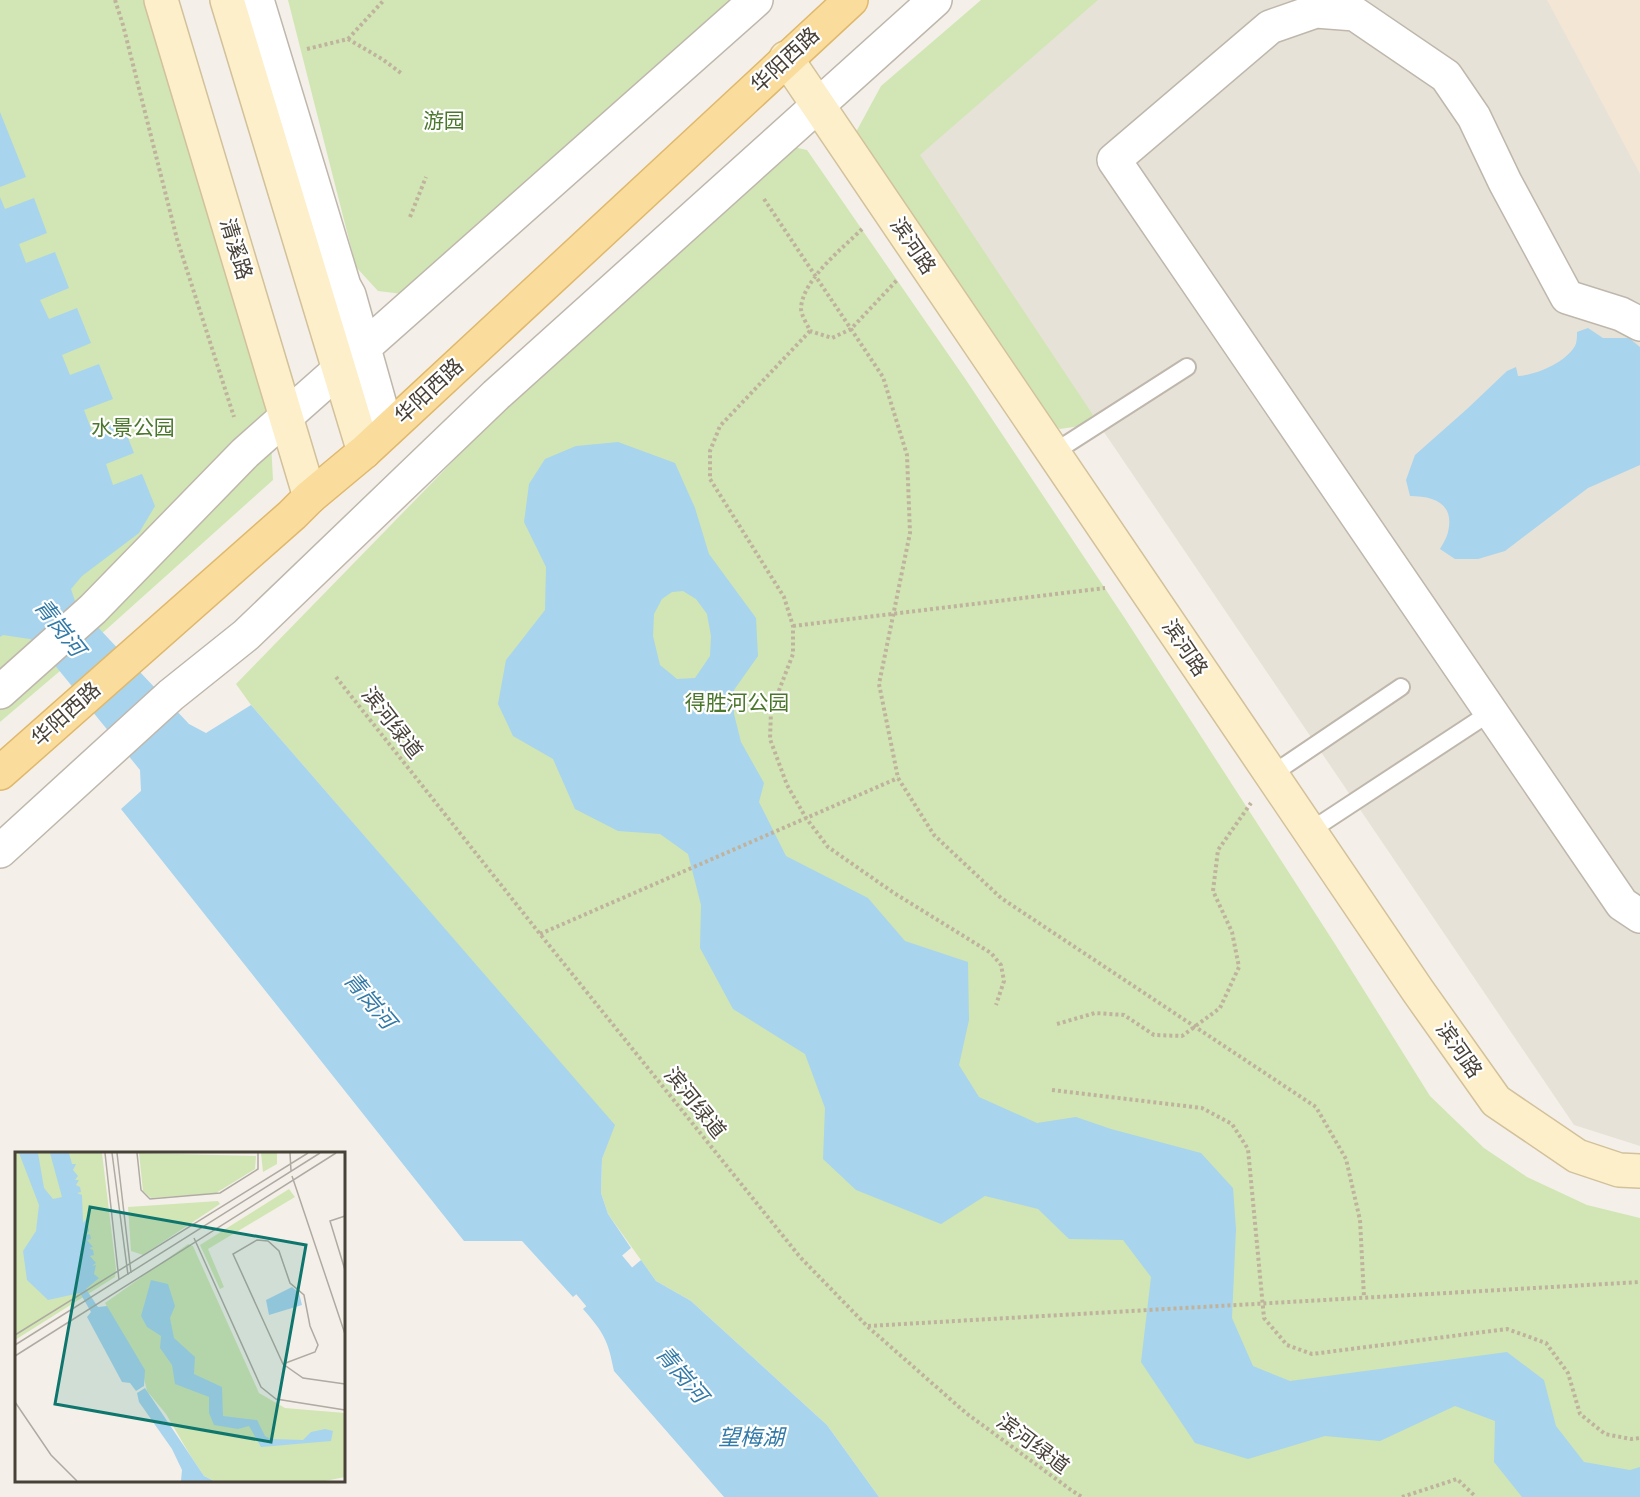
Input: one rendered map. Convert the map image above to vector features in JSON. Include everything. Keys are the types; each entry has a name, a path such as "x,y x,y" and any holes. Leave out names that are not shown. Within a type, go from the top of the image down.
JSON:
{"main road":[{"name":"华阳西路","path":"0,773 310,497 364,452 850,0"}],"street":[{"name":"清溪路","path":"161,0 310,497"},
{"path":"227,0 364,452"},
{"path":"257,0 364,347 387,430"},
{"path":"0,692 93,609 244,453 756,0"},
{"path":"0,851 171,695 246,635 496,395 934,0"},
{"path":"1634,905 1491,712 1114,160 1270,27 1316,10 1355,14 1446,76 1474,117 1505,182 1567,297 1621,314 1640,324"},
{"name":"滨河路","path":"786,58 1418,992 1496,1101 1577,1156 1619,1170 1640,1171"}],"lane":[{"path":"1053,453 1187,366"},
{"path":"1271,775 1401,687"},
{"path":"1310,831 1491,712"}],"path":[{"path":"115,0 177,239 244,453"},
{"path":"275,57 348,39 384,0"},
{"path":"348,39 382,59 400,73"},
{"path":"744,171 883,377 907,455 910,533 879,684 898,778 934,835 1001,898 1316,1107 1346,1159 1360,1220 1364,1297"},
{"path":"410,217 426,177"},
{"path":"885,206 816,276 804,292 801,311 810,331 832,338 851,329 920,256"},
{"path":"810,331 720,426 710,451 710,479 784,597 793,626 793,654 771,711 770,739 787,785 806,818 828,847 894,893 991,953 1001,965 1004,981 996,1005"},
{"path":"793,626 1141,583"},
{"name":"滨河绿道","path":"336,677 800,1257 867,1326 966,1413 1082,1497"},
{"path":"1058,1024 1095,1013 1124,1016 1154,1035 1182,1036 1220,1008 1239,968 1232,932 1213,891 1218,850 1271,775"},
{"path":"540,934 898,778"},
{"path":"1053,1090 1202,1108 1232,1124 1248,1149 1264,1318 1287,1345 1312,1354 1507,1329 1546,1343 1568,1373 1580,1414 1605,1434 1631,1439 1640,1437"},
{"path":"867,1326 1640,1282"},
{"path":"1402,1497 1456,1479 1476,1497"}],"shaded area":[{"path":"1096,0 1640,0 1640,1146 1574,1125 916,155"},
{"path":"1547,0 1640,0 1640,174"}],"green space":[{"name":"水景公园","path":"0,0 143,0 270,423 273,480 0,722"},
{"name":"游园","path":"288,0 749,0 411,295 378,291 356,267"},
{"path":"981,0 1098,0 920,155 1093,415 1080,426 1060,429 1042,416 856,132 881,86"},
{"name":"得胜河公园","path":"765,141 807,150 964,377 1124,617 1430,1096 1484,1148 1527,1177 1587,1205 1640,1218 1640,1497 879,1497 827,1425 691,1301 656,1281 608,1214 601,1193 602,1159 614,1125 251,705 236,684"}],"water":[{"path":"0,112 26,177 0,187"},
{"path":"0,197 5,209 34,198 47,233 19,244 26,263 55,252 69,288 40,300 49,319 77,308 91,343 62,355 70,375 99,364 113,399 84,410 92,431 121,420 134,453 106,464 113,485 142,474 155,506 139,533 82,576 71,589 76,604 189,724 206,733 251,705 615,1125 602,1159 601,1193 608,1214 631,1248 573,1297 522,1241 464,1241 121,809 141,791 140,770 36,642 3,635 0,637"},
{"path":"1588,328 1603,338 1629,338 1640,347 1640,465 1588,488 1505,551 1478,559 1455,559 1440,549 1447,534 1449,522 1445,508 1434,500 1410,496 1406,480 1415,455 1507,371 1516,367 1518,376 1550,367 1570,352 1576,344 1577,332"},
{"path":"618,442 675,463 695,508 709,554 756,618 758,656 734,690 734,714 741,742 764,783 759,802 786,856 868,898 905,941 968,962 969,1020 959,1065 979,1097 1037,1123 1076,1117 1111,1129 1201,1153 1233,1188 1236,1229 1232,1318 1253,1366 1290,1381 1507,1352 1544,1380 1556,1426 1584,1462 1630,1470 1640,1467 1640,1497 1522,1497 1494,1462 1495,1421 1455,1406 1380,1441 1325,1436 1248,1459 1195,1443 1141,1362 1151,1277 1123,1240 1069,1239 1038,1209 985,1196 941,1224 856,1190 823,1159 825,1108 805,1054 733,1009 700,948 701,905 688,854 660,834 618,831 575,809 553,759 513,736 498,704 506,660 545,610 546,567 524,522 529,484 545,459 576,446","holes":["683,591 696,599 707,614 711,636 710,656 695,678 677,679 660,665 653,636 654,614 662,599 672,592"]},
{"name":"望梅湖","path":"641,1260 656,1281 691,1301 827,1425 879,1497 724,1497 614,1371 604,1337 583,1309"}],"waterway":[{"name":"青岗河","path":"546,1211 661,1349"}]}
